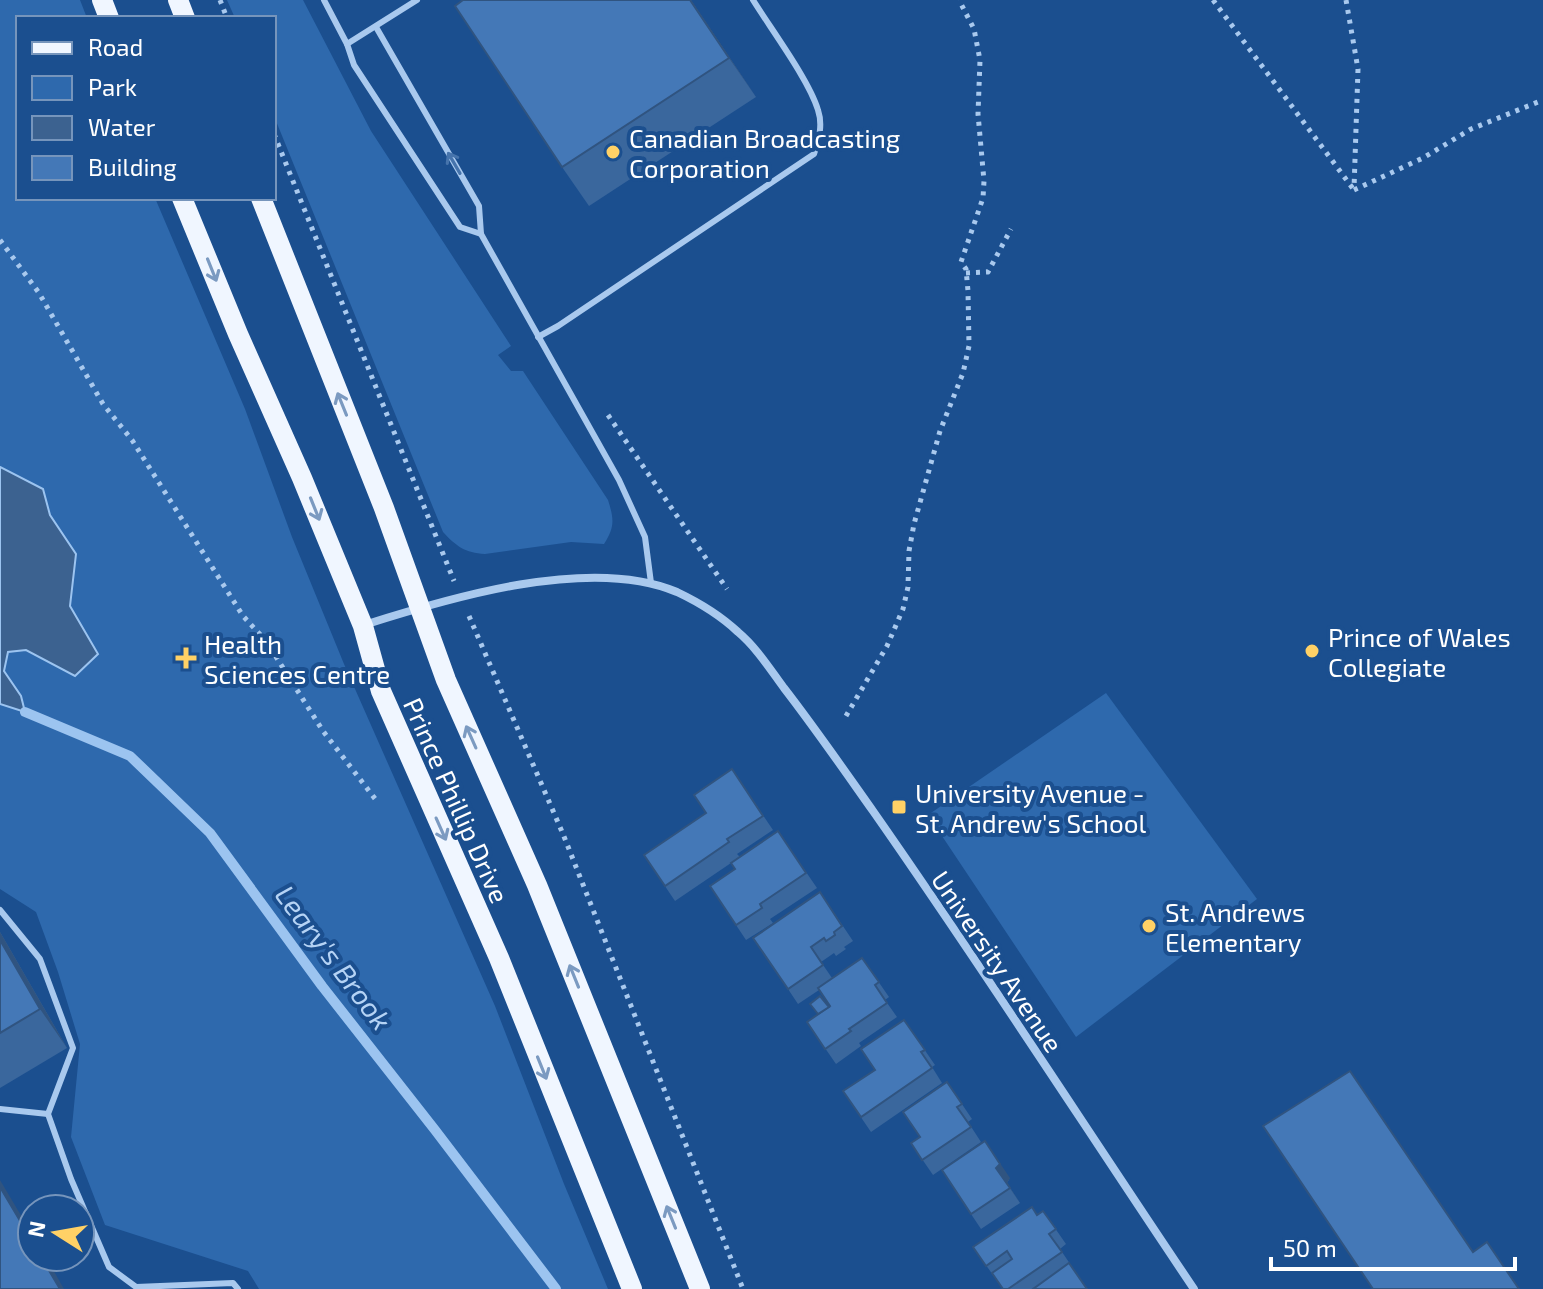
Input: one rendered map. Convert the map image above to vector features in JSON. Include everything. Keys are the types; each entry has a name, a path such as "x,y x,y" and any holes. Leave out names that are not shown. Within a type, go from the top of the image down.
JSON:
{"main road":[{"name":"Prince Phillip Drive","path":"183,200 363,626 381,691 499,958 632,1289"},
{"name":"Prince Phillip Drive","path":"262,200 384,508 446,680 542,899 700,1289"}],"street":[{"name":"University Avenue","path":"363,626 418,608 545,581 603,578 651,583 678,592 739,632 765,662 905,857 1194,1289"}],"lane":[{"path":"324,0 347,44 354,65 460,227 481,234"},
{"path":"347,44 417,0"},
{"path":"538,337 814,154 820,134 819,111 753,0"},
{"path":"376,27 479,206 481,234 619,480 645,537 651,583"},
{"path":"0,910 40,959 73,1048 48,1114 71,1179 109,1267 136,1287 233,1283 238,1289"},
{"path":"0,1109 48,1114"}],"path":[{"path":"846,716 887,646 903,609 914,524 940,431 963,373 969,346 966,273 961,262 983,198 984,181 978,114 980,60 974,29 959,0"},
{"path":"1213,0 1354,190"},
{"path":"1346,0 1358,69 1354,190"},
{"path":"1354,190 1423,158 1471,129 1543,100"},
{"path":"276,139 432,528"},
{"path":"966,273 988,272 1011,229"},
{"path":"0,240 39,293 103,404 132,440 236,606 266,641 323,731 376,800"},
{"path":"601,405 727,589"},
{"path":"487,657 563,834 743,1289"}],"green space":[{"name":"Health Sciences Centre","path":"0,0 80,0 86,16 16,16 16,200 156,200 245,409 292,537 344,664 495,1006 608,1289 259,1289 248,1271 105,1225 96,1193 93,1193 71,1137 80,1044 36,912 0,889"},
{"path":"227,0 303,0 371,131 511,346 498,355 511,371 523,371 608,500 612,523 604,544 571,542 485,554 461,548 443,532 276,121 276,16 234,16"},
{"path":"1106,693 1257,899 1076,1037 928,815"}],"water":[{"path":"0,467 43,489 50,515 76,554 70,606 98,654 75,676 26,650 8,652 4,671 21,696 25,712 0,704"}],"building":[{"name":"Canadian Broadcasting Corporation","path":"463,0 690,0 729,58 562,167 455,6"},
{"path":"732,769 763,816 665,886 644,855 706,813 694,795"},
{"path":"778,831 806,873 760,904 762,908 736,925 710,886 735,869 731,863"},
{"path":"820,892 842,926 834,932 835,935 811,947 823,965 788,989 753,938"},
{"path":"0,940 40,1009 0,1033"},
{"path":"862,958 879,982 875,985 887,1003 825,1049 807,1022 830,1006 818,988"},
{"path":"820,996 829,1007 818,1014 810,1004"},
{"path":"904,1020 925,1050 921,1052 932,1068 861,1117 843,1091 875,1070 861,1049"},
{"path":"1350,1071 1473,1252 1487,1242 1519,1289 1373,1289 1263,1126"},
{"path":"947,1082 962,1104 957,1107 971,1127 922,1160 911,1143 920,1137 903,1112"},
{"path":"985,1141 1000,1164 996,1168 1010,1188 971,1214 942,1170"},
{"path":"0,1187 16,1214 16,1273 50,1273 60,1289 0,1289"},
{"path":"1032,1207 1037,1215 1043,1211 1056,1229 1049,1234 1062,1252 1008,1289 1003,1289 992,1273 1012,1259 1007,1251 986,1266 973,1247"},
{"path":"1069,1263 1087,1289 1033,1289"}],"waterway":[{"name":"Leary's Brook","path":"25,712 130,756 210,833 322,986 556,1289"}],"place":[{"name":"Canadian Broadcasting Corporation","path":"613,152"},
{"name":"Prince of Wales Collegiate","path":"1312,651"},
{"name":"Health Sciences Centre","path":"186,658"},
{"name":"University Avenue - St. Andrew's School","path":"899,807"},
{"name":"St. Andrews Elementary","path":"1149,926"}]}
